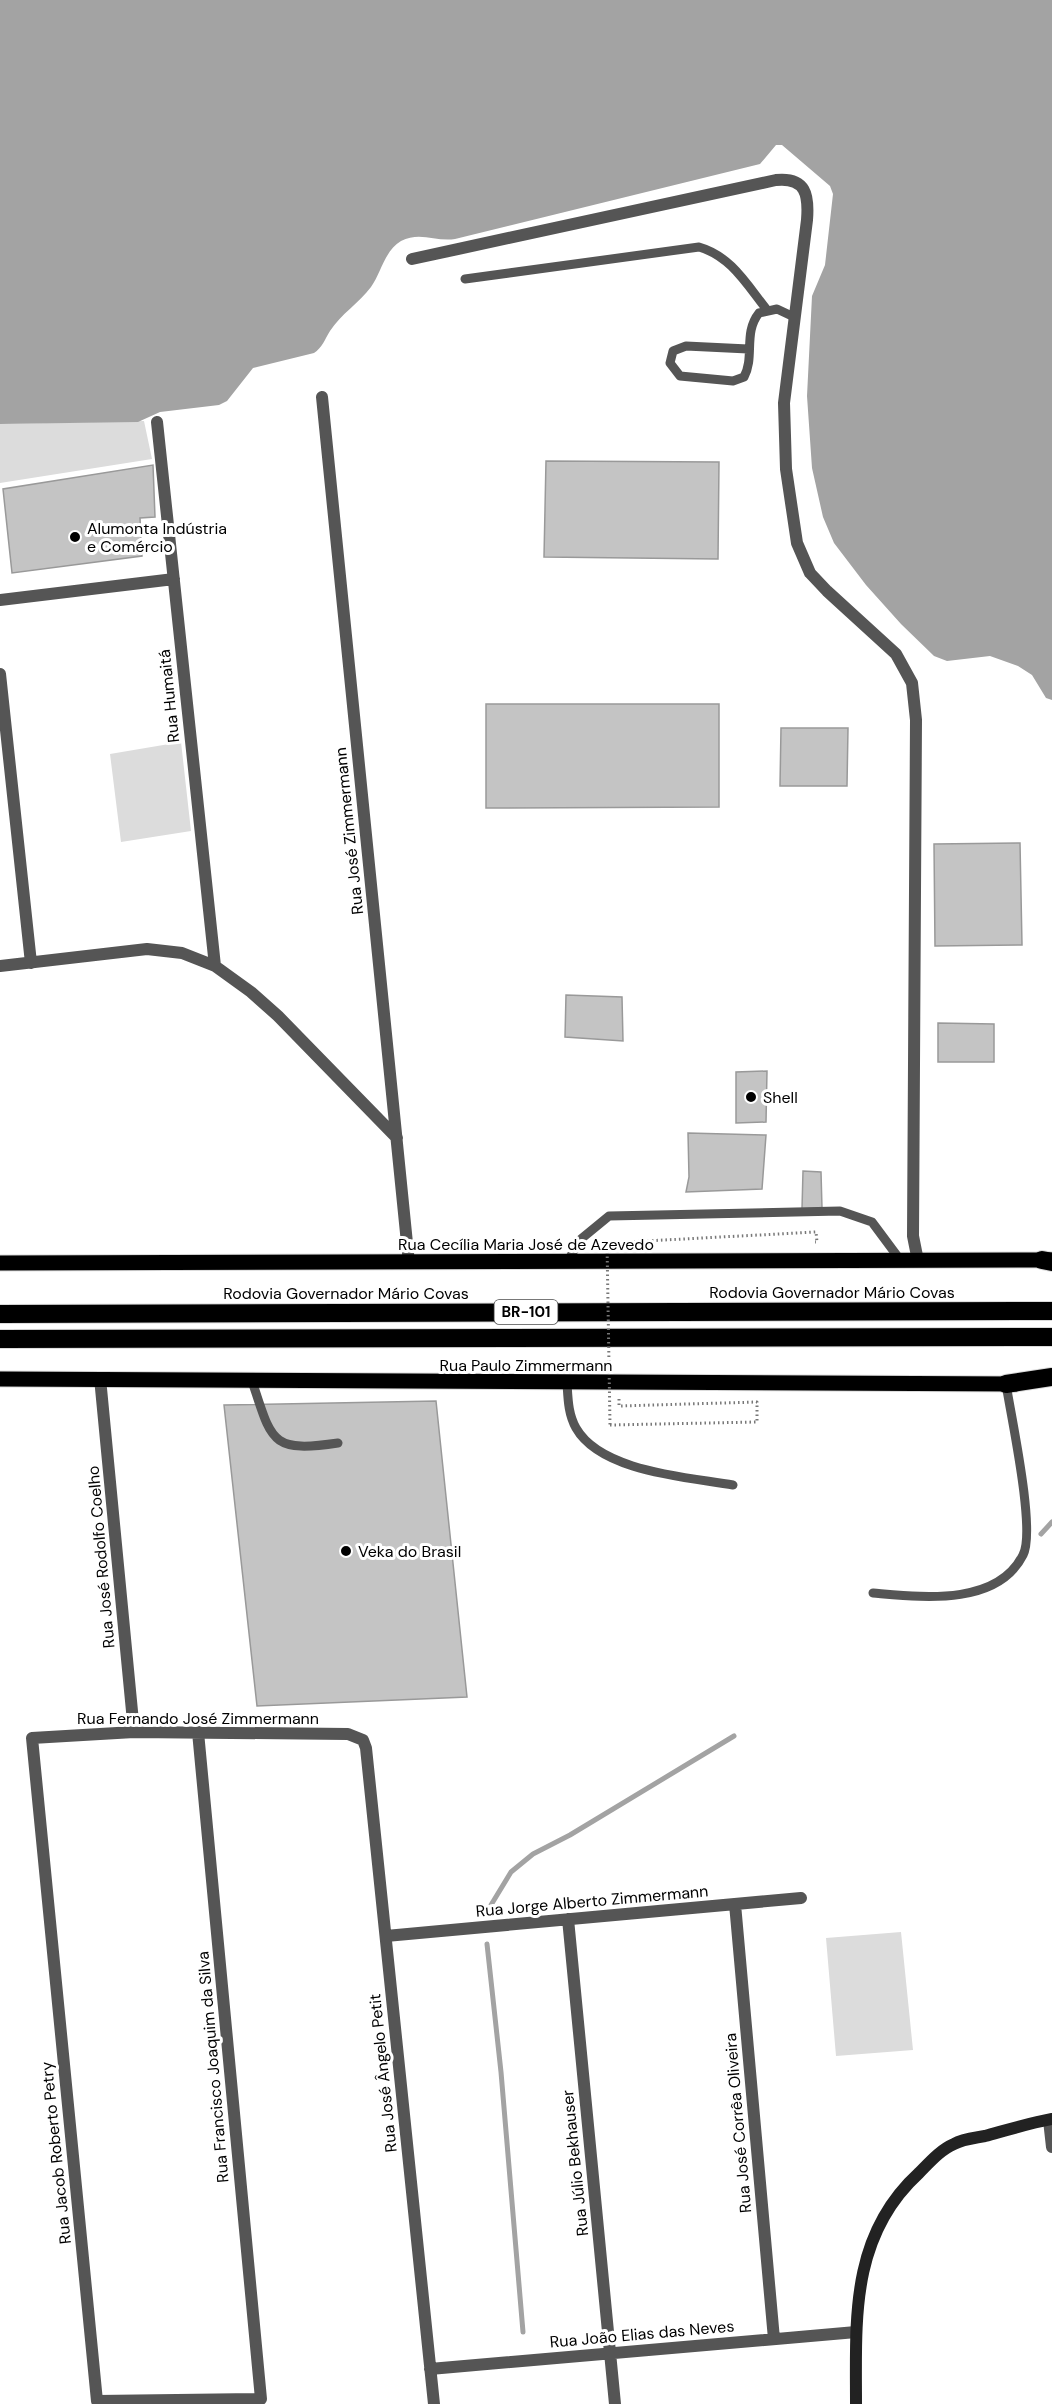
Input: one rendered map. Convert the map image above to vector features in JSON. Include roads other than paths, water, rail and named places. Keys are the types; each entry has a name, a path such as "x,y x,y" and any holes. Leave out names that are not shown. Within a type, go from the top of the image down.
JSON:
{"highway":[{"name":"Rodovia Governador Mário Covas","path":"0,1314 1052,1311"},
{"name":"BR-101","path":"0,1339 1052,1337"},
{"path":"1005,1384 1052,1377"}],"main road":[{"name":"Rua Cecília Maria José de Azevedo","path":"0,1263 1049,1261"},
{"name":"Rua Paulo Zimmermann","path":"0,1379 1052,1385"},
{"path":"856,2404 857,2300 862,2269 872,2239 890,2207 910,2181 954,2143 1050,2119"}],"street":[{"path":"412,259 776,180 789,179 801,185 808,200 784,403 786,469 797,543 810,573 896,654 912,682 916,720 913,1236 918,1261"},
{"name":"Rua José Zimmermann","path":"322,397 409,1263"},
{"name":"Rua Humaitá","path":"157,422 215,966"},
{"path":"0,600 174,579"},
{"path":"0,674 31,963"},
{"path":"0,966 147,949 183,953 215,966 264,1003 397,1138"},
{"name":"Rua José Rodolfo Coelho","path":"100,1378 134,1732"},
{"name":"Rua Fernando José Zimmermann","path":"32,1738 134,1732 198,1732 348,1734 363,1740"},
{"name":"Rua Francisco Joaquim da Silva","path":"198,1732 261,2399"},
{"name":"Rua Jacob Roberto Petry","path":"32,1738 97,2401 261,2399"},
{"name":"Rua José Ângelo Petit","path":"363,1740 366,1748 434,2404"},
{"name":"Rua Jorge Alberto Zimmermann","path":"386,1936 801,1898"},
{"name":"Rua José Corrêa Oliveira","path":"735,1904 774,2339"},
{"name":"Rua Júlio Bekhauser","path":"568,1919 615,2404"},
{"path":"1050,2119 1052,2147"},
{"name":"Rua João Elias das Neves","path":"430,2370 856,2332"}],"lane":[{"path":"465,279 699,247 715,251 725,258 767,310"},
{"path":"748,349 734,346 686,346 673,351 670,363 680,376 733,381 744,377 749,368 748,349 753,320 759,313 777,309 794,317"},
{"path":"567,1262 581,1239 609,1216 840,1211 872,1222 901,1261"},
{"path":"252,1381 272,1435 283,1444 305,1448 338,1443"},
{"path":"567,1383 569,1411 576,1428 588,1443 606,1455 643,1468 733,1485"},
{"path":"873,1593 918,1597 968,1594 1004,1579 1024,1555 1028,1524 1005,1384"}],"waterway":[{"path":"1041,1534 1052,1522"},
{"path":"491,1905 511,1872 533,1854 570,1835 734,1736"},
{"path":"487,1944 501,2072 523,2332"}],"place":[{"name":"Alumonta Indústria e Comércio","path":"75,537"},
{"name":"Shell","path":"751,1097"},
{"name":"Veka do Brasil","path":"346,1551"}]}
